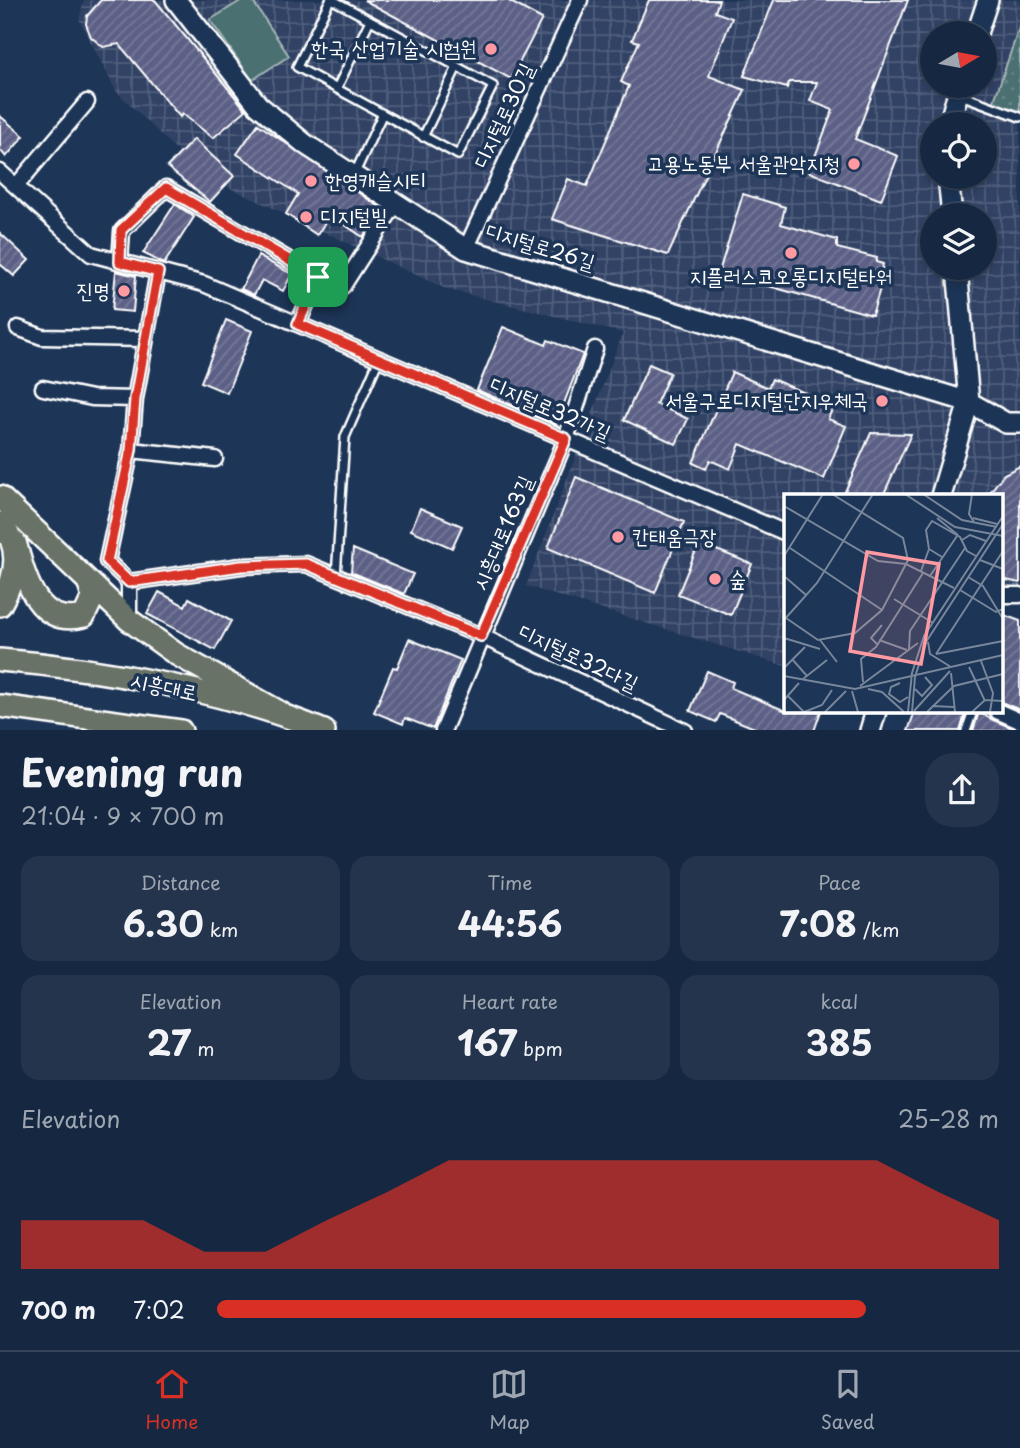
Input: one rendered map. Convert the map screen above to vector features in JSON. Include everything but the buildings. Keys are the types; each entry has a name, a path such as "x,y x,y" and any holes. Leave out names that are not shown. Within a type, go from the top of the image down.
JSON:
{"main road":[{"path":"0,497 128,620 176,654 281,712"},
{"path":"0,523 15,542 26,583 37,601 54,614 70,620 84,616 93,597 88,581"},
{"path":"0,605 9,591 15,567 15,542"},
{"name":"시흥대로","path":"0,660 46,664 146,682 281,712 324,730"},
{"name":"시흥대로","path":"0,706 73,722 181,730"}],"street":[{"name":"디지털로26길","path":"176,0 258,105 305,144 466,249 969,402 1006,423 1020,423"},
{"name":"디지털로30길","path":"466,249 579,0"},
{"path":"981,21 988,0"},
{"path":"17,185 88,102"},
{"name":"디지털로32가길","path":"0,172 91,254 204,284 784,532"},
{"path":"120,262 121,230 166,188 318,277 343,286 396,203"},
{"path":"128,620 129,582 107,561 131,450 135,399 158,272"},
{"path":"298,324 318,277"},
{"path":"942,494 969,402 958,280"},
{"path":"18,328 42,337 146,339"},
{"name":"시흥대로163길","path":"443,730 566,439 595,349"},
{"path":"43,388 92,398 135,399"},
{"path":"131,450 215,460"},
{"name":"디지털로32다길","path":"129,582 241,566 306,564 481,636 685,730"},
{"path":"1002,596 1020,595"},
{"path":"1002,711 1020,719"},
{"path":"870,730 875,713"}],"lane":[{"path":"332,0 370,20 493,86 458,155 297,67 332,0"},
{"path":"337,88 370,20"},
{"path":"423,137 457,67"},
{"path":"977,98 1020,117"},
{"path":"354,176 382,115"},
{"path":"336,577 345,437 379,359"},
{"path":"966,730 972,713"}],"shaded area":[{"path":"84,0 1020,0 1020,600 1002,600 1002,494 784,494 784,666 526,586 623,333 446,289 202,175 116,91 79,19"}],"green space":[{"path":"242,0 252,0 289,56 252,80 210,20"},
{"path":"1020,25 1020,117 992,107 995,98 998,98 998,89"}],"place":[{"name":"한국 산업기술 시험원","path":"491,49"},
{"name":"고용노동부 서울관악지청","path":"854,164"},
{"name":"한영캐슬시티","path":"311,181"},
{"name":"디지털빌","path":"306,217"},
{"name":"지플러스코오롱디지털타워","path":"791,253"},
{"name":"진명","path":"124,291"},
{"name":"서울구로디지털단지우체국","path":"882,401"},
{"name":"칸태움극장","path":"618,537"},
{"name":"숲","path":"715,579"}],"route":[{"path":"166,188 318,277 298,324 566,439 481,636 306,564 241,566 129,582 107,561 131,450 135,399 158,272 120,262 121,230 166,188"}]}
